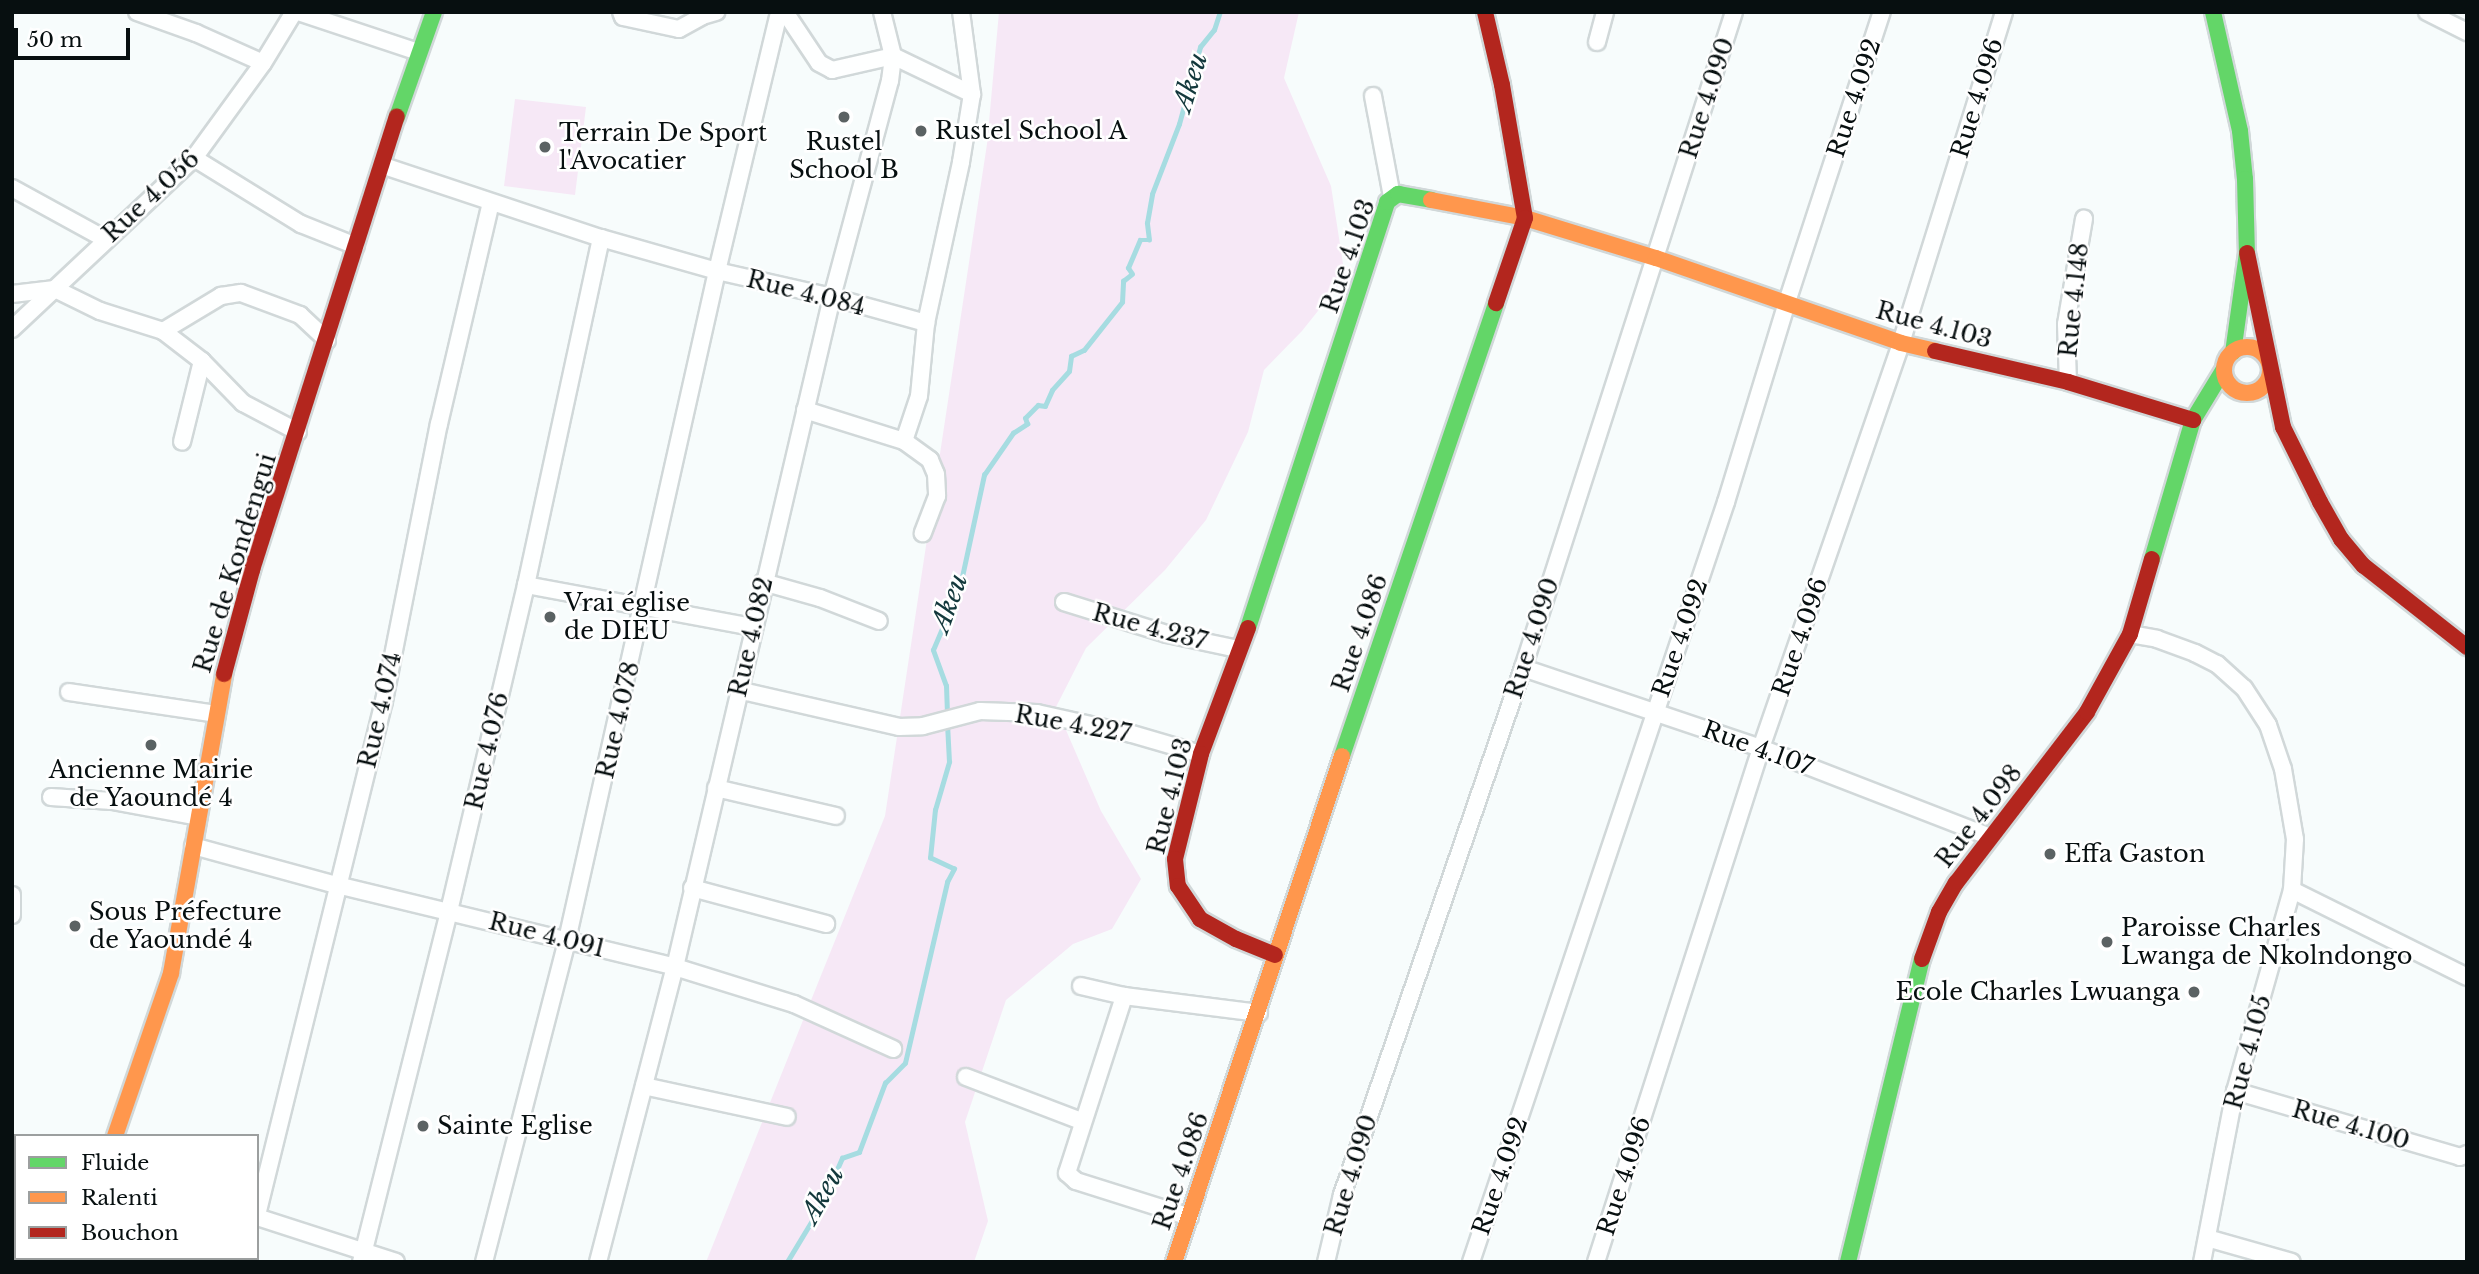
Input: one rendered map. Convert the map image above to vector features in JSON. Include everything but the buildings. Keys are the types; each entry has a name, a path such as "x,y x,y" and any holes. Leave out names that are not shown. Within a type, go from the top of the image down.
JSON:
{"main road":[{"name":"Rue de Kondengui","path":"116,1134 171,973 216,714 252,570 384,166 418,52 434,12"},
{"name":"Rue 4.086","path":"1174,1262 1525,218 1502,85 1485,12"},
{"path":"2213,12 2240,131 2245,179 2247,253 2233,352 2224,369 2237,390 2283,427"},
{"name":"Rue 4.103","path":"1276,955 1236,939 1200,919 1190,908 1178,886 1175,859 1201,754 1259,597 1387,202 1392,197 1398,194 1525,218 1656,258 1901,344 2068,382 2193,419"},
{"path":"2247,253 2283,427 2341,539 2364,566 2467,647"},
{"path":"2193,419 2237,390 2257,390 2263,385 2269,371 2269,363 2254,348 2233,352"},
{"name":"Rue 4.098","path":"1848,1262 1924,949 1956,883 2087,712 2130,634 2193,419 2224,369"}],"street":[{"path":"136,12 196,33 263,63"},
{"path":"296,12 418,52"},
{"name":"Rue 4.056","path":"12,329 194,158 263,63 296,12"},
{"path":"621,12 623,17 679,29 702,16 716,12"},
{"name":"Rue 4.078","path":"484,1262 567,940 644,607 717,271 779,12"},
{"path":"785,12 819,63 832,70 893,56 972,94"},
{"name":"Rue 4.082","path":"598,1262 674,967 832,297 890,80 893,56 882,12"},
{"path":"904,441 919,396 926,323 961,162 972,94 961,12"},
{"path":"1597,42 1605,12"},
{"name":"Rue 4.090","path":"1326,1262 1342,1195 1523,668 1734,12"},
{"name":"Rue 4.092","path":"1471,1262 1726,502 1787,302 1882,12"},
{"name":"Rue 4.096","path":"1596,1262 1761,748 1901,344 2004,12"},
{"path":"2427,12 2467,32"},
{"path":"1373,96 1392,197"},
{"path":"194,158 301,224 356,246"},
{"name":"Rue 4.084","path":"384,166 491,203 717,271 832,297 926,323"},
{"path":"12,188 105,239"},
{"name":"Rue 4.074","path":"259,1208 384,701 439,424 491,203"},
{"name":"Rue 4.148","path":"2068,382 2066,324 2084,219"},
{"name":"Rue 4.076","path":"362,1257 449,911 526,585 601,237"},
{"path":"12,294 55,289 100,311 163,331 202,360 243,404 298,432"},
{"path":"163,331 221,296 241,293 300,315 327,340"},
{"path":"182,442 202,360"},
{"path":"805,410 904,441 930,460 936,474 937,496 923,533"},
{"path":"763,582 820,598 879,621"},
{"path":"526,585 753,627"},
{"name":"Rue 4.237","path":"1063,601 1167,635 1238,649"},
{"name":"Rue 4.105","path":"2130,634 2157,639 2217,664 2244,688 2268,725 2283,769 2295,839 2292,890 2235,1091 2202,1262"},
{"name":"Rue 4.107","path":"1523,668 1761,748 1990,837"},
{"name":"Rue 4.227","path":"738,690 899,727 923,726 980,711 1037,713 1132,734 1201,754"},
{"path":"69,692 216,714"},
{"path":"716,788 836,816"},
{"path":"51,797 112,801 199,817"},
{"name":"Rue 4.091","path":"193,846 337,885 674,967 794,1004 893,1049"},
{"path":"692,888 826,924"},
{"path":"2292,890 2467,977"},
{"path":"12,895 12,915"},
{"path":"1081,986 1124,996 1259,1013"},
{"path":"1124,996 1067,1164 1070,1178 1189,1217"},
{"path":"966,1077 1082,1121"},
{"path":"644,1086 787,1117"},
{"name":"Rue 4.100","path":"2235,1091 2460,1157 2467,1154"},
{"path":"259,1217 362,1257 396,1262"},
{"path":"2207,1238 2292,1262"}],"shaded area":[{"path":"999,12 1299,12 1284,78 1331,186 1345,277 1302,331 1264,370 1248,432 1206,520 1165,570 1086,648 1056,707 1101,811 1141,879 1112,929 1073,944 1006,1000 965,1122 988,1221 974,1262 706,1262 885,816 987,144"},
{"name":"Terrain De Sport l'Avocatier","path":"515,99 586,107 575,195 504,186"}],"waterway":[{"name":"Akeu","path":"947,714 946,686 933,650 960,586 984,475 1013,433 1027,424 1025,418 1038,405 1045,406 1052,390 1069,371 1071,356 1084,350 1122,302 1123,281 1132,274 1128,268 1140,240 1149,240 1147,223 1152,194 1179,124 1200,47 1214,30 1220,12"},
{"name":"Akeu","path":"787,1262 822,1204 842,1158 859,1152 885,1083 905,1063 947,882 954,869 930,858 935,810 949,762 947,723"}],"traffic: fast":[{"path":"397,117 434,12"},
{"path":"2213,12 2240,131 2245,179 2247,253 2233,352"},
{"path":"1248,628 1387,202 1398,194 1431,200"},
{"path":"1342,756 1496,303"},
{"path":"2152,559 2193,420 2224,369"},
{"path":"1848,1262 1922,959"}],"traffic: slow":[{"path":"1431,200 1525,218 1656,258 1901,343 1935,351"},
{"path":"2247,347 2263,354 2270,370 2263,386 2247,393 2231,386 2224,370 2231,354 2247,347"},
{"path":"116,1134 171,973 224,674"},
{"path":"1174,1262 1342,756"}],"traffic: jam":[{"path":"1485,12 1502,85 1525,218 1496,303"},
{"path":"224,674 252,570 397,117"},
{"path":"2247,253 2283,427 2320,502 2341,539 2364,566 2467,647"},
{"path":"1935,351 2068,382 2193,420"},
{"path":"1922,959 1939,912 1956,883 2087,712 2130,634 2152,559"},
{"path":"1248,628 1201,754 1175,859 1178,886 1200,919 1236,939 1275,955"}],"place":[{"name":"Rustel School B","path":"844,117"},
{"name":"Rustel School A","path":"921,131"},
{"name":"Terrain De Sport l'Avocatier","path":"545,147"},
{"name":"Vrai église de DIEU","path":"550,617"},
{"name":"Ancienne Mairie de Yaoundé 4","path":"151,745"},
{"name":"Effa Gaston","path":"2050,854"},
{"name":"Sous Préfecture de Yaoundé 4","path":"75,926"},
{"name":"Paroisse Charles Lwanga de Nkolndongo","path":"2107,942"},
{"name":"Ecole Charles Lwuanga","path":"2194,992"},
{"name":"Sainte Eglise","path":"423,1126"}]}
